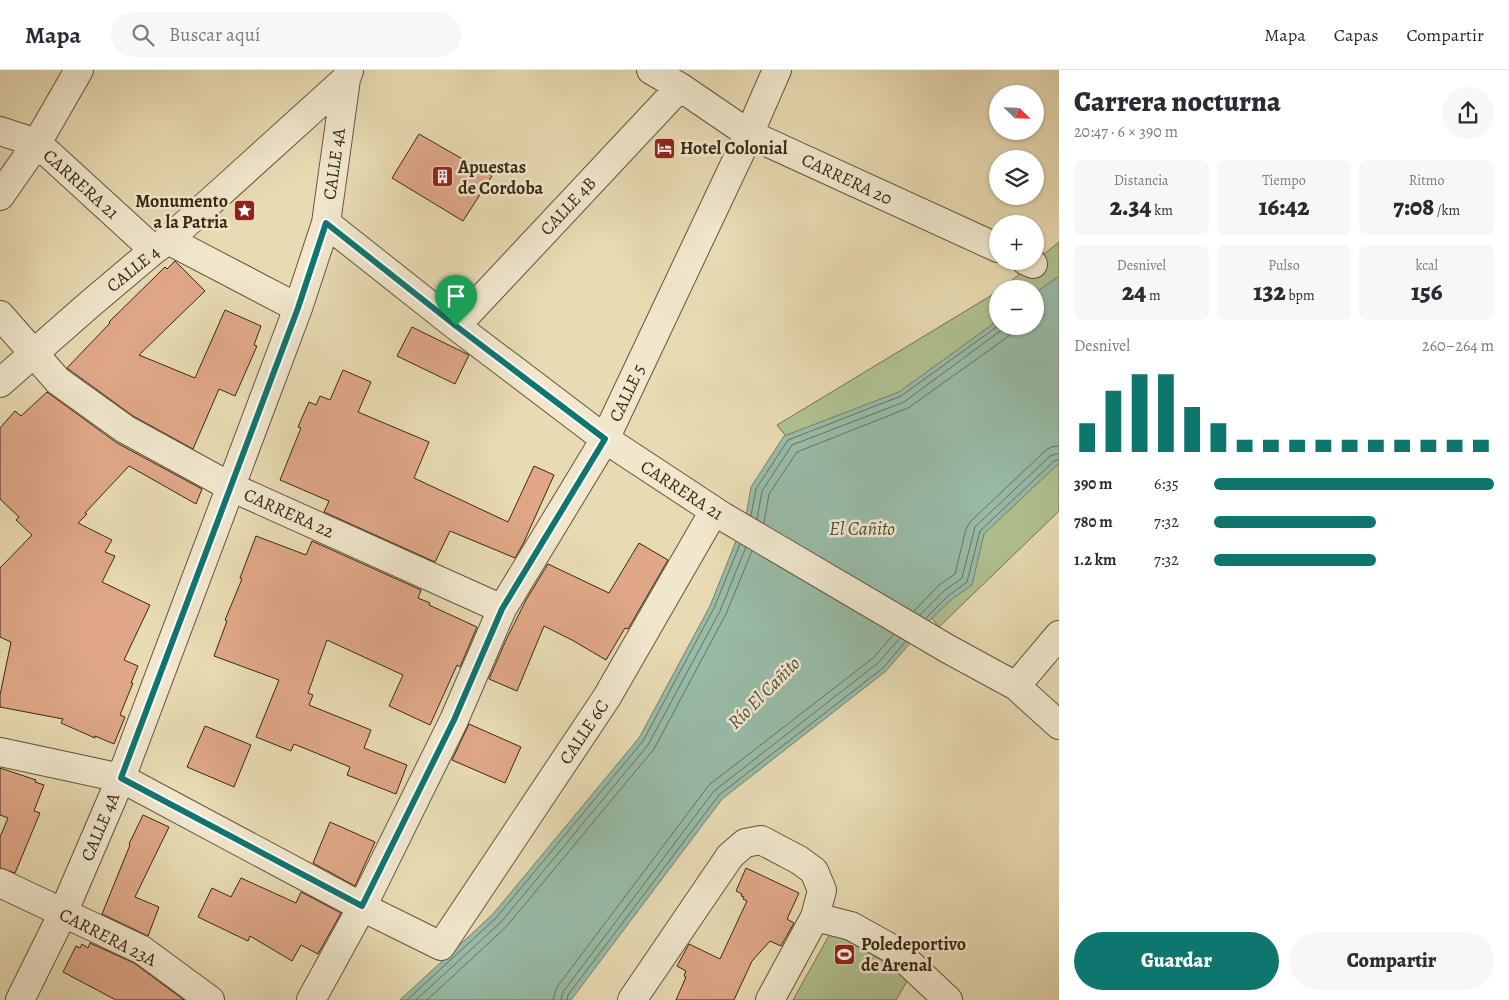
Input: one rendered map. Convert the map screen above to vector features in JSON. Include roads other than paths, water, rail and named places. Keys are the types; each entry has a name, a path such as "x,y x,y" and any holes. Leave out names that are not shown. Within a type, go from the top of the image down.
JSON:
{"street":[{"path":"0,196 37,143 79,70"},
{"name":"CARRERA 20","path":"651,70 680,87 749,134 989,244"},
{"name":"CALLE 5","path":"311,1000 362,906 454,720 502,609 605,439 749,134 776,70"},
{"name":"CALLE 4A","path":"20,1000 63,913 121,778 298,308 326,223 347,74"},
{"name":"CALLE 4","path":"0,382 161,245 347,74"},
{"name":"CALLE 4B","path":"456,326 680,87"},
{"name":"CARRERA 21","path":"0,131 37,143 161,245 298,308"},
{"name":"CARRERA 21","path":"326,223 456,326 605,439 718,513 948,649 1016,686 1059,725"},
{"name":"CARRERA 22","path":"0,315 58,381 125,429 231,487 502,609"},
{"name":"CALLE 6C","path":"362,906 441,946 607,697 718,513"},
{"path":"1016,686 1059,635"},
{"path":"0,752 121,778 362,906"},
{"path":"632,1000 730,856 745,844 761,840 799,860 814,871 822,890 816,916 770,1000"},
{"name":"CARRERA 23A","path":"0,883 142,950 210,1000"},
{"path":"816,916 851,926 896,951 948,1000"}],"water":[{"name":"El Cañito","path":"1059,276 1059,463 984,534 972,585 952,599 931,619 886,671 722,799 571,1000 400,1000 493,914 639,738 710,606 746,516 751,487 784,436 899,392 989,327 989,335 1044,335 1044,287"}],"place":[{"name":"Hotel Colonial","path":"664,148"},
{"name":"Apuestas de Cordoba","path":"442,177"},
{"name":"Monumento a la Patria","path":"244,211"},
{"name":"Poledeportivo de Arenal","path":"845,954"}],"water label":[{"name":"Río El Cañito","path":"764,693"}]}
